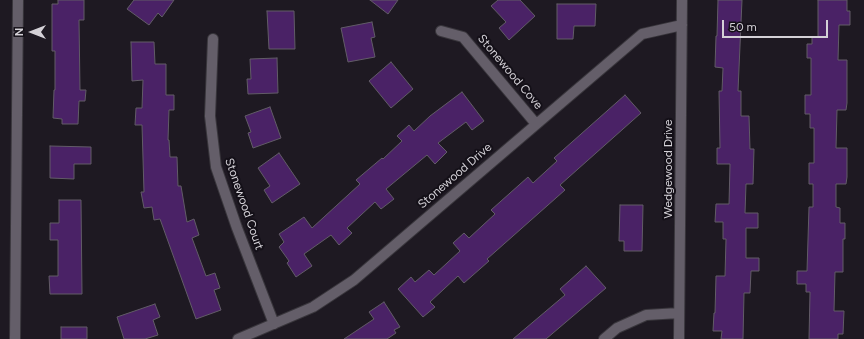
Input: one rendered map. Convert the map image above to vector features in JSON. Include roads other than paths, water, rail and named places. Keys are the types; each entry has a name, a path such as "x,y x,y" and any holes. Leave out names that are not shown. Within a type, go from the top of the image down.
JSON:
{"street":[{"path":"15,339 18,0"},
{"name":"Wedgewood Drive","path":"679,339 682,0"},
{"name":"Stonewood Drive","path":"238,339 313,307 354,280 642,34 682,26"},
{"name":"Stonewood Cove","path":"441,31 463,37 536,124"},
{"name":"Stonewood Court","path":"213,39 210,116 216,167 237,228 274,324"},
{"path":"604,339 617,328 646,315 680,313"}]}
